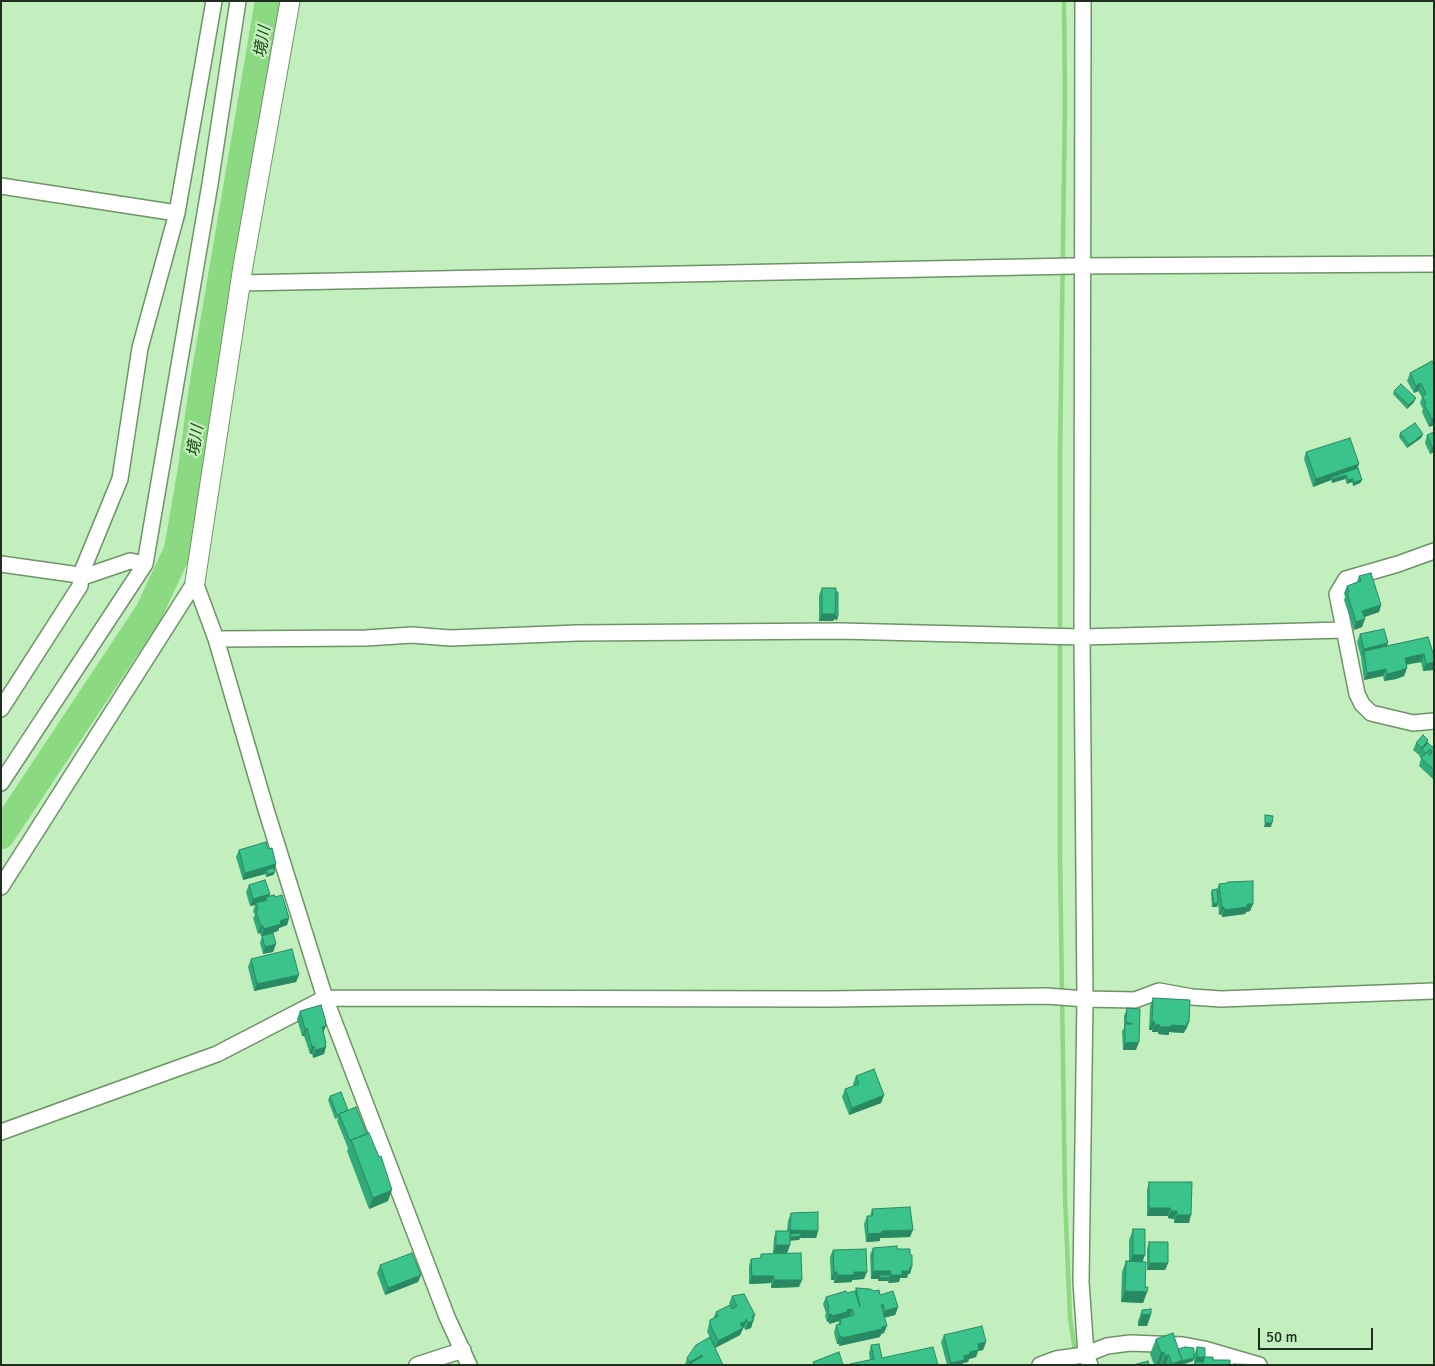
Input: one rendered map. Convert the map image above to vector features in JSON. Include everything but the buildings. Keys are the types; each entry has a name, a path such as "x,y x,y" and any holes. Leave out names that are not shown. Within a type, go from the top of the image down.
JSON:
{"street":[{"path":"1,709 80,586 81,574 120,479 140,348 177,213 214,1"},
{"path":"1,782 145,564 210,184 238,1"},
{"path":"1,887 195,582 240,283 290,1"},
{"path":"1083,1 1077,266 1077,637 1081,1282 1087,1358"},
{"path":"1,186 177,213"},
{"path":"240,283 1052,266 1434,264"},
{"path":"1434,551 1346,579 1337,594 1357,694 1362,704 1370,712 1413,723 1434,721"},
{"path":"1,564 86,576 130,561 145,564"},
{"path":"195,582 216,639 267,813 325,998 447,1317 468,1365"},
{"path":"216,639 366,638 412,635 450,638 577,633 840,631 1077,637 1343,630"},
{"path":"1,1132 217,1054 325,998 1047,996 1079,999 1135,1000 1159,991 1192,997 1221,999 1434,991"},
{"path":"1040,1365 1056,1359 1087,1358 1107,1346 1130,1343 1183,1345 1259,1365"},
{"path":"417,1365 463,1350"}],"waterway":[{"name":"境川","path":"1,835 149,612 178,550 202,394 269,1"},
{"path":"1064,1 1065,101 1060,454 1060,856 1065,1198 1070,1318 1077,1365"}]}
